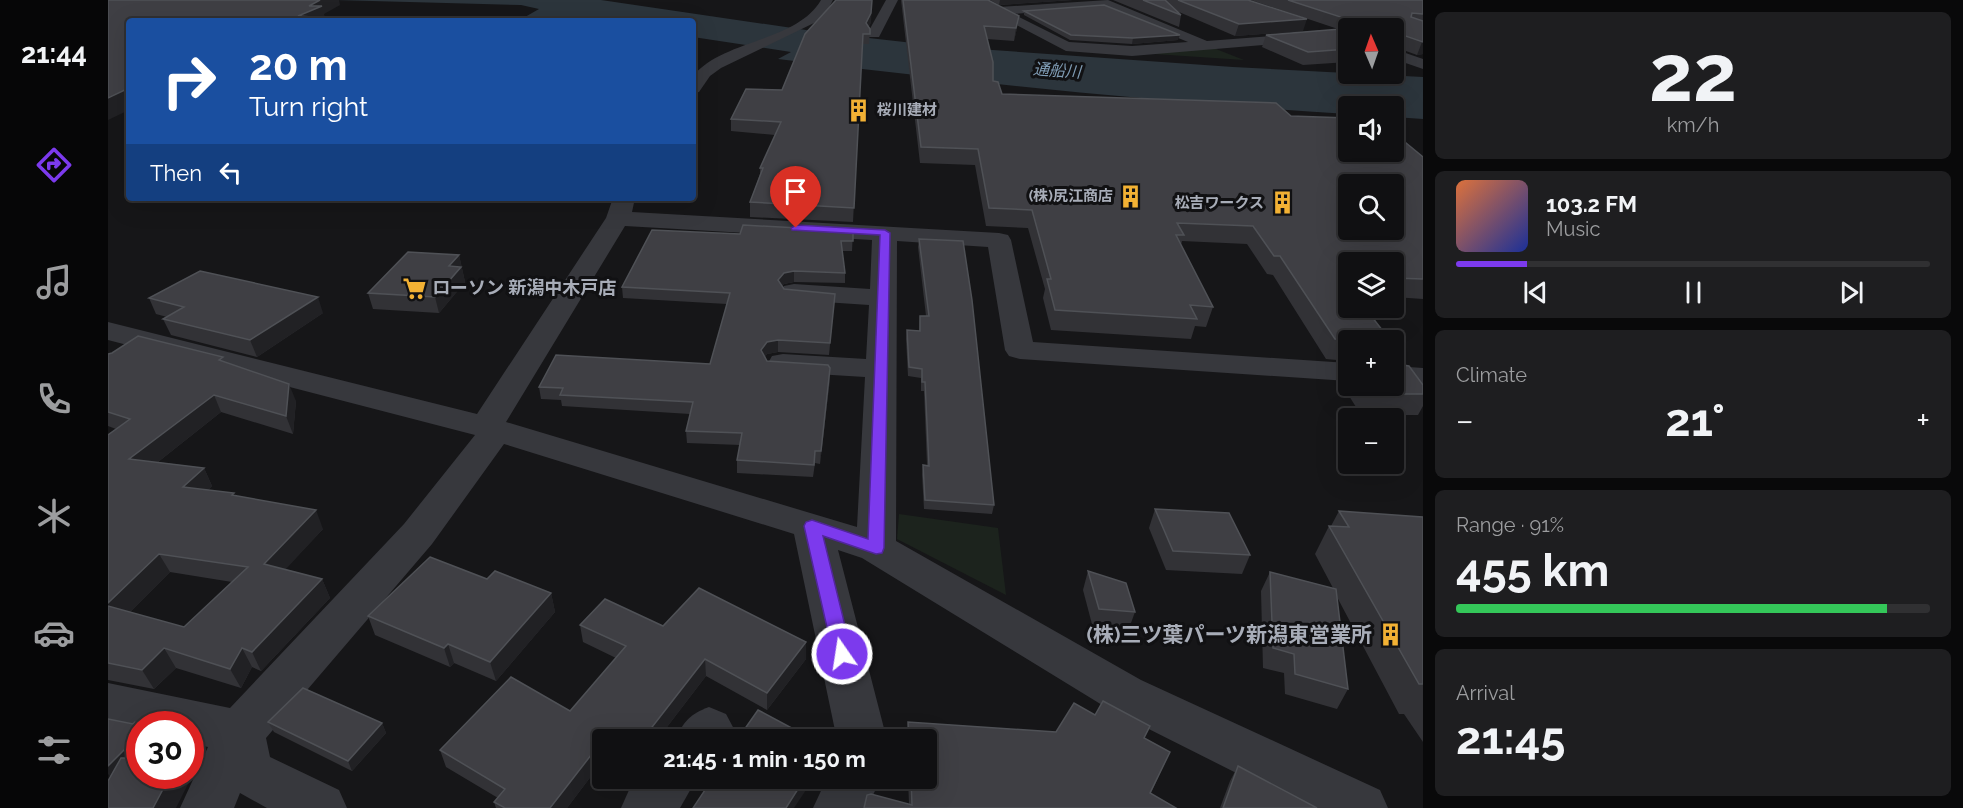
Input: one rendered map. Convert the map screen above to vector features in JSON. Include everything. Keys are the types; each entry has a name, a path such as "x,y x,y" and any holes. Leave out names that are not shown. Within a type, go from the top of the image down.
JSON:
{"street":[{"path":"696,84 705,71 800,26 818,14 826,6 827,0"},
{"path":"874,34 892,0"},
{"path":"975,0 1066,46 1132,51 1325,34 1305,24"},
{"path":"997,11 1101,2 1239,57"},
{"path":"1118,25 1153,22"},
{"path":"1038,31 1061,29"},
{"path":"1404,57 1423,64"},
{"path":"207,808 240,732 418,534 492,429 621,208 885,233 999,240 1020,350 1338,371"},
{"path":"876,548 885,233"},
{"path":"794,292 883,298"},
{"path":"108,332 492,429 812,526 876,548 1124,694 1361,808"},
{"path":"108,361 141,340"},
{"path":"778,363 881,369"},
{"path":"1404,376 1423,377"},
{"path":"812,526 859,729"},
{"path":"108,704 240,732"},
{"path":"240,732 247,771 320,808"},
{"path":"648,808 662,789"},
{"path":"840,808 850,789"}],"shaded area":[{"path":"1216,49 1244,60 1139,53"},
{"path":"899,514 998,528 1006,595 897,539"}],"water":[{"name":"通船川","path":"335,0 601,0 833,34 949,47 1338,73 1338,84 1404,84 1404,76 1423,77 1423,119 1404,118 1404,96 1338,96 1338,113 1063,91 778,59 791,52 696,37 696,18 523,18 539,9 521,5"}],"building":[{"path":"108,0 320,0 309,6 322,6 298,16 312,17 310,18 126,18 126,89 108,98"},
{"path":"836,0 872,0 871,13 866,23 870,34 863,34 854,208 750,202 763,168 760,168 781,122 731,119 746,89 782,90 805,34"},
{"path":"903,0 988,0 1019,16 1016,28 984,26 993,62 993,81 998,82 1002,94 1276,103 1291,116 1338,118 1338,162 1404,162 1404,141 1423,157 1423,279 1404,278 1404,252 1338,252 1338,318 1373,318 1382,330 1338,330 1338,339 1335,339 1280,256 1274,256 1253,226 1177,223 1184,235 1176,235 1213,307 1190,305 1197,319 1055,310 1047,279 1051,279 1032,210 989,208 978,149 921,147"},
{"path":"1143,0 1165,0 1181,15"},
{"path":"1178,0 1248,0 1307,19 1239,24"},
{"path":"1288,0 1423,0 1423,14 1412,13 1411,17 1423,21 1423,42 1404,35 1404,18 1344,18"},
{"path":"1104,5 1180,35 1133,38 1071,35 1024,11"},
{"path":"1338,29 1338,50 1308,52 1266,35"},
{"path":"743,225 853,231 853,241 841,241 845,273 794,271 784,273 778,280 784,289 835,294 830,343 778,340 767,342 761,350 767,361 828,365 830,368 821,451 815,451 814,465 737,460 742,433 686,431 693,402 560,395 563,388 539,387 556,355 710,364 730,293 622,287 652,230 740,234"},
{"path":"919,239 963,241 972,300 994,505 925,500 923,465 929,466 925,382 922,382 922,369 909,367 907,330 920,331 920,316 929,316"},
{"path":"408,252 459,255 449,266 461,267 435,297 368,293"},
{"path":"200,271 318,297 250,340 163,319 184,307 149,298"},
{"path":"138,336 223,357 219,360 289,384 286,416 214,395 129,459 204,468 183,487 234,493 232,495 316,510 264,564 322,579 252,652 242,648 230,669 164,648 142,670 108,663 108,606 184,627 248,567 159,554 108,603 108,435 130,419 108,412 108,354"},
{"path":"1404,365 1409,366 1423,385 1423,394 1404,394"},
{"path":"1155,509 1229,513 1250,555 1173,551"},
{"path":"1339,511 1423,517 1423,684 1419,684 1329,526 1349,527"},
{"path":"430,557 487,579 495,571 551,593 490,662 448,644 444,648 368,616"},
{"path":"1088,571 1126,583 1135,612 1099,609"},
{"path":"1270,572 1336,589 1348,689 1295,674 1294,654 1273,648"},
{"path":"699,588 806,642 767,693 705,659 651,729 592,729 592,754 550,808 505,808 494,802 505,789 440,750 511,677 570,711 626,646 580,625 605,599 663,626"},
{"path":"303,688 382,723 348,761 268,722"},
{"path":"1103,701 1150,726 1144,738 1170,752 1150,793 1176,808 864,808 867,795 871,794 912,805 911,789 937,789 937,729 908,729 908,722 1056,732 1074,703 1095,715"},
{"path":"758,710 793,729 745,729"},
{"path":"108,719 126,723 126,748 108,766"},
{"path":"121,758 126,758 126,789 163,789 153,808 108,808 108,781"},
{"path":"1238,766 1317,808 1223,808"},
{"path":"706,789 798,789 786,808 693,808"}],"place":[{"name":"桜川建材","path":"859,110"},
{"name":"(株)尻江商店","path":"1131,196"},
{"name":"松吉ワークス","path":"1282,203"},
{"name":"ローソン 新潟中木戸店","path":"414,288"},
{"name":"(株)三ツ葉パーツ新潟東営業所","path":"1390,635"}],"route":[{"path":"796,228 885,233 876,548 812,526 842,654"}]}
